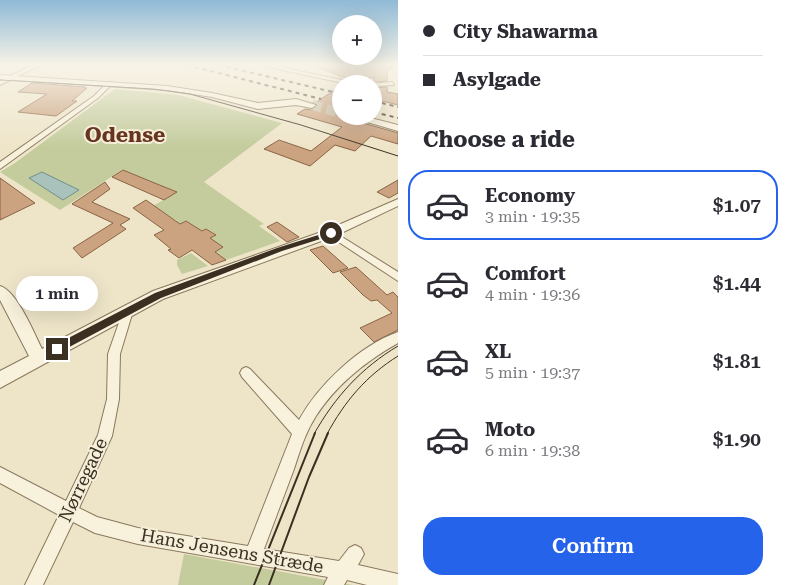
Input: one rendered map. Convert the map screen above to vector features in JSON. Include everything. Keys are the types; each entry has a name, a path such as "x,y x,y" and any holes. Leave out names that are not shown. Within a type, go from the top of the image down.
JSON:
{"street":[{"path":"0,166 101,92"},
{"path":"199,92 258,106 296,102 312,105"},
{"path":"382,124 398,128"},
{"path":"0,380 128,311 184,285 331,233 398,202"},
{"path":"331,233 398,277"},
{"path":"0,291 9,301 39,359"},
{"name":"Nørregade","path":"34,585 105,436 113,399 114,354 128,311"},
{"path":"253,555 300,432 311,411 328,388 350,368 374,350 398,337"},
{"path":"246,373 300,432"},
{"name":"Hans Jensens Stræde","path":"0,475 95,525 138,536 253,555 339,578 398,583"},
{"path":"339,578 355,554"}],"green space":[{"path":"111,92 150,92 178,95 282,123 204,182 264,224 259,226 280,241 226,260 215,252 222,247 216,242 203,243 215,234 207,229 202,231 186,221 178,225 177,221 153,206 177,192 122,170 60,210 0,172"},
{"path":"191,253 208,266 182,274 177,265 177,260"},
{"path":"184,554 353,585 178,585"}],"water":[{"path":"42,172 79,190 63,200 29,178"}],"building":[{"path":"22,92 82,92 72,101 77,101 56,116 18,112 47,94"},
{"path":"332,92 332,124 297,114 305,109 313,110 318,105 315,103"},
{"path":"382,92 398,94 398,105 382,101"},
{"path":"335,125 370,125 398,133 398,144 371,136 355,151 335,145 310,166 264,149 279,140 311,151 342,127"},
{"path":"123,170 177,192 164,200 112,177"},
{"path":"0,178 35,203 0,220"},
{"path":"398,180 398,193 389,198 377,192"},
{"path":"105,182 110,189 92,202 130,219 120,225 126,229 82,258 73,248 113,223 72,204"},
{"path":"146,200 180,224 186,221 202,231 206,229 216,235 210,238 223,247 215,252 226,260 212,265 192,250 179,258 168,250 171,249 154,235 164,230 133,208"},
{"path":"277,222 299,237 287,242 267,227"},
{"path":"323,246 348,268 333,273 310,250"},
{"path":"356,267 387,295 393,292 398,297 398,330 374,342 360,328 392,313 377,300 371,301 363,295 340,272"}],"tunnel":[{"path":"317,106 312,105 332,111"}],"tram line":[{"path":"177,92 190,94 301,125 398,156"},
{"path":"314,434 322,420 350,384 372,364 398,346"},
{"path":"327,434 357,390 376,372 398,356"},
{"path":"254,585 315,433"},
{"path":"269,585 309,477 328,433"}],"railway":[{"path":"295,92 321,99"},
{"path":"382,103 398,107"},
{"path":"382,114 398,118"}],"district":[{"name":"Odense","path":"125,135"}],"route":[{"path":"57,349 158,295 331,233"}]}
